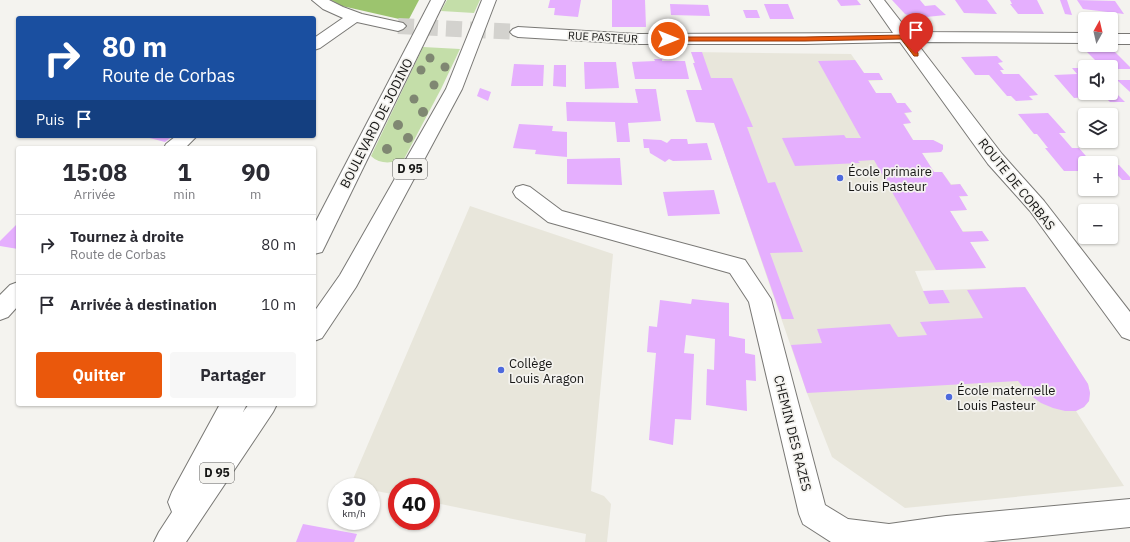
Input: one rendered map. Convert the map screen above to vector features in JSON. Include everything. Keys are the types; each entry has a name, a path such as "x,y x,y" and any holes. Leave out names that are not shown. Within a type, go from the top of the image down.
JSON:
{"street":[{"path":"319,0 354,17 398,26"},
{"name":"BOULEVARD DE JODINO","path":"316,242 438,0"},
{"name":"D 95","path":"316,328 348,281 454,89 489,0"},
{"name":"ROUTE DE CORBAS","path":"876,0 995,159 1037,206 1130,330"},
{"path":"316,44 354,17"},
{"name":"RUE PASTEUR","path":"518,32 637,39 805,39 903,37 1078,38"},
{"path":"1118,39 1130,39"},
{"path":"176,146 186,138"},
{"name":"CHEMIN DES RAZES","path":"523,192 555,217 737,266 760,299 813,514 844,533 889,539 1130,513"},
{"path":"0,310 16,293"},
{"name":"D 95","path":"161,542 233,406"},
{"name":"D 95","path":"169,542 263,406"}],"shaded area":[{"path":"691,52 851,54 864,73 879,73 883,80 868,81 876,93 891,93 897,103 905,103 912,112 905,113 911,123 903,124 913,140 933,140 943,145 941,152 922,153 934,172 942,172 951,184 960,184 968,196 959,197 967,210 950,211 962,231 982,231 989,241 970,242 986,268 915,271 929,304 950,303 943,290 1025,287 1088,384 1090,393 1089,401 1084,407 1076,411 1124,486 905,508 832,457 807,393"},
{"name":"Collège Louis Aragon","path":"470,206 613,254 591,491 604,496 611,504 607,542 585,542 586,534 440,504 440,478 388,478 388,493 380,492 380,478 353,478"}],"green space":[{"path":"331,0 419,0 408,21 342,6"},
{"path":"447,0 480,0 474,13 441,11"},
{"path":"423,47 460,49 441,89 404,159 391,162 378,161 371,156"}],"building":[{"path":"550,0 581,0 578,17 554,15 555,8 548,8"},
{"path":"612,0 645,0 646,27 612,27"},
{"path":"837,0 857,0 861,5 841,6"},
{"path":"892,0 920,0 925,6 935,5 946,15 916,18 905,14"},
{"path":"955,0 987,0 997,14 964,13"},
{"path":"1010,0 1037,0 1044,14 1018,14 1010,4 1012,4"},
{"path":"1060,0 1067,0 1072,15 1065,14"},
{"path":"1077,0 1115,1 1124,14 1118,13 1118,12 1083,9"},
{"path":"670,4 708,5 710,16 671,15"},
{"path":"764,4 788,4 794,19 770,19"},
{"path":"743,10 757,10 760,18 746,18"},
{"path":"691,52 702,52 711,78 732,78 753,127 747,127 768,183 775,182 803,252 770,253 794,319 782,319 714,123 696,122 686,90 702,90"},
{"path":"1087,52 1115,52 1130,67 1130,69 1118,69 1118,60 1095,60"},
{"path":"997,56 1003,62 998,63 1004,70 1000,70 1003,74 1019,74 1038,95 1029,96 1033,100 1016,101 1011,96 1007,96 989,75 975,75 961,57"},
{"path":"654,59 662,59 662,61 685,61 689,79 635,79 632,62 655,61"},
{"path":"855,60 864,73 879,73 883,80 868,80 876,93 891,93 897,103 905,103 912,112 904,113 911,123 903,124 913,140 933,140 943,145 941,152 922,153 934,172 942,172 951,185 960,184 968,196 959,196 967,210 950,211 963,232 982,231 989,241 970,242 986,268 936,270 874,160 858,161 860,163 795,166 782,138 844,135 846,138 861,138 818,61"},
{"path":"584,62 616,62 619,88 585,89"},
{"path":"514,64 544,65 543,86 511,86"},
{"path":"554,65 566,65 566,87 553,86"},
{"path":"1072,68 1078,68 1078,98 1074,98 1054,75 1077,74"},
{"path":"1118,80 1130,80 1130,92 1118,81"},
{"path":"480,88 491,92 488,101 477,96"},
{"path":"635,89 656,89 661,121 628,123 630,142 617,142 615,122 567,121 566,102 638,103"},
{"path":"1118,95 1125,102 1110,102 1108,100 1118,100"},
{"path":"1048,113 1066,133 1059,133 1072,148 1079,148 1086,156 1078,156 1078,171 1064,171 1045,148 1048,148 1037,134 1034,134 1018,114"},
{"path":"519,124 553,126 552,131 567,132 567,157 535,154 536,150 513,148"},
{"path":"150,138 170,138 165,142"},
{"path":"643,139 661,140 667,143 671,139 687,139 688,144 707,143 712,160 673,161 669,159 665,162 650,153 649,148 644,148"},
{"path":"620,158 622,185 567,184 567,159"},
{"path":"1118,165 1130,177 1130,180 1122,180 1118,176"},
{"path":"714,190 720,214 668,216 663,192"},
{"path":"16,225 16,249 0,246 0,241"},
{"path":"1025,287 1088,384 1090,393 1089,401 1084,407 1076,411 1065,411 1041,403 1030,395 1018,381 807,393 791,345 822,343 817,329 890,324 898,337 927,335 920,322 983,318 967,290"},
{"path":"943,290 950,303 929,304 923,291"},
{"path":"692,299 729,303 729,336 745,339 745,353 755,355 756,381 746,380 747,411 706,405 707,369 714,370 715,339 686,335 684,353 694,354 691,420 675,419 673,445 649,440 656,353 647,352 649,326 657,327 660,300 691,304"},
{"path":"303,524 328,529 328,530 357,534 354,542 296,542"}],"tunnel":[{"path":"398,26 518,32"}],"place":[{"name":"École primaire Louis Pasteur","path":"840,178"},
{"name":"Collège Louis Aragon","path":"501,370"},
{"name":"École maternelle Louis Pasteur","path":"949,397"}],"route":[{"path":"668,39 903,37 916,54"}]}
